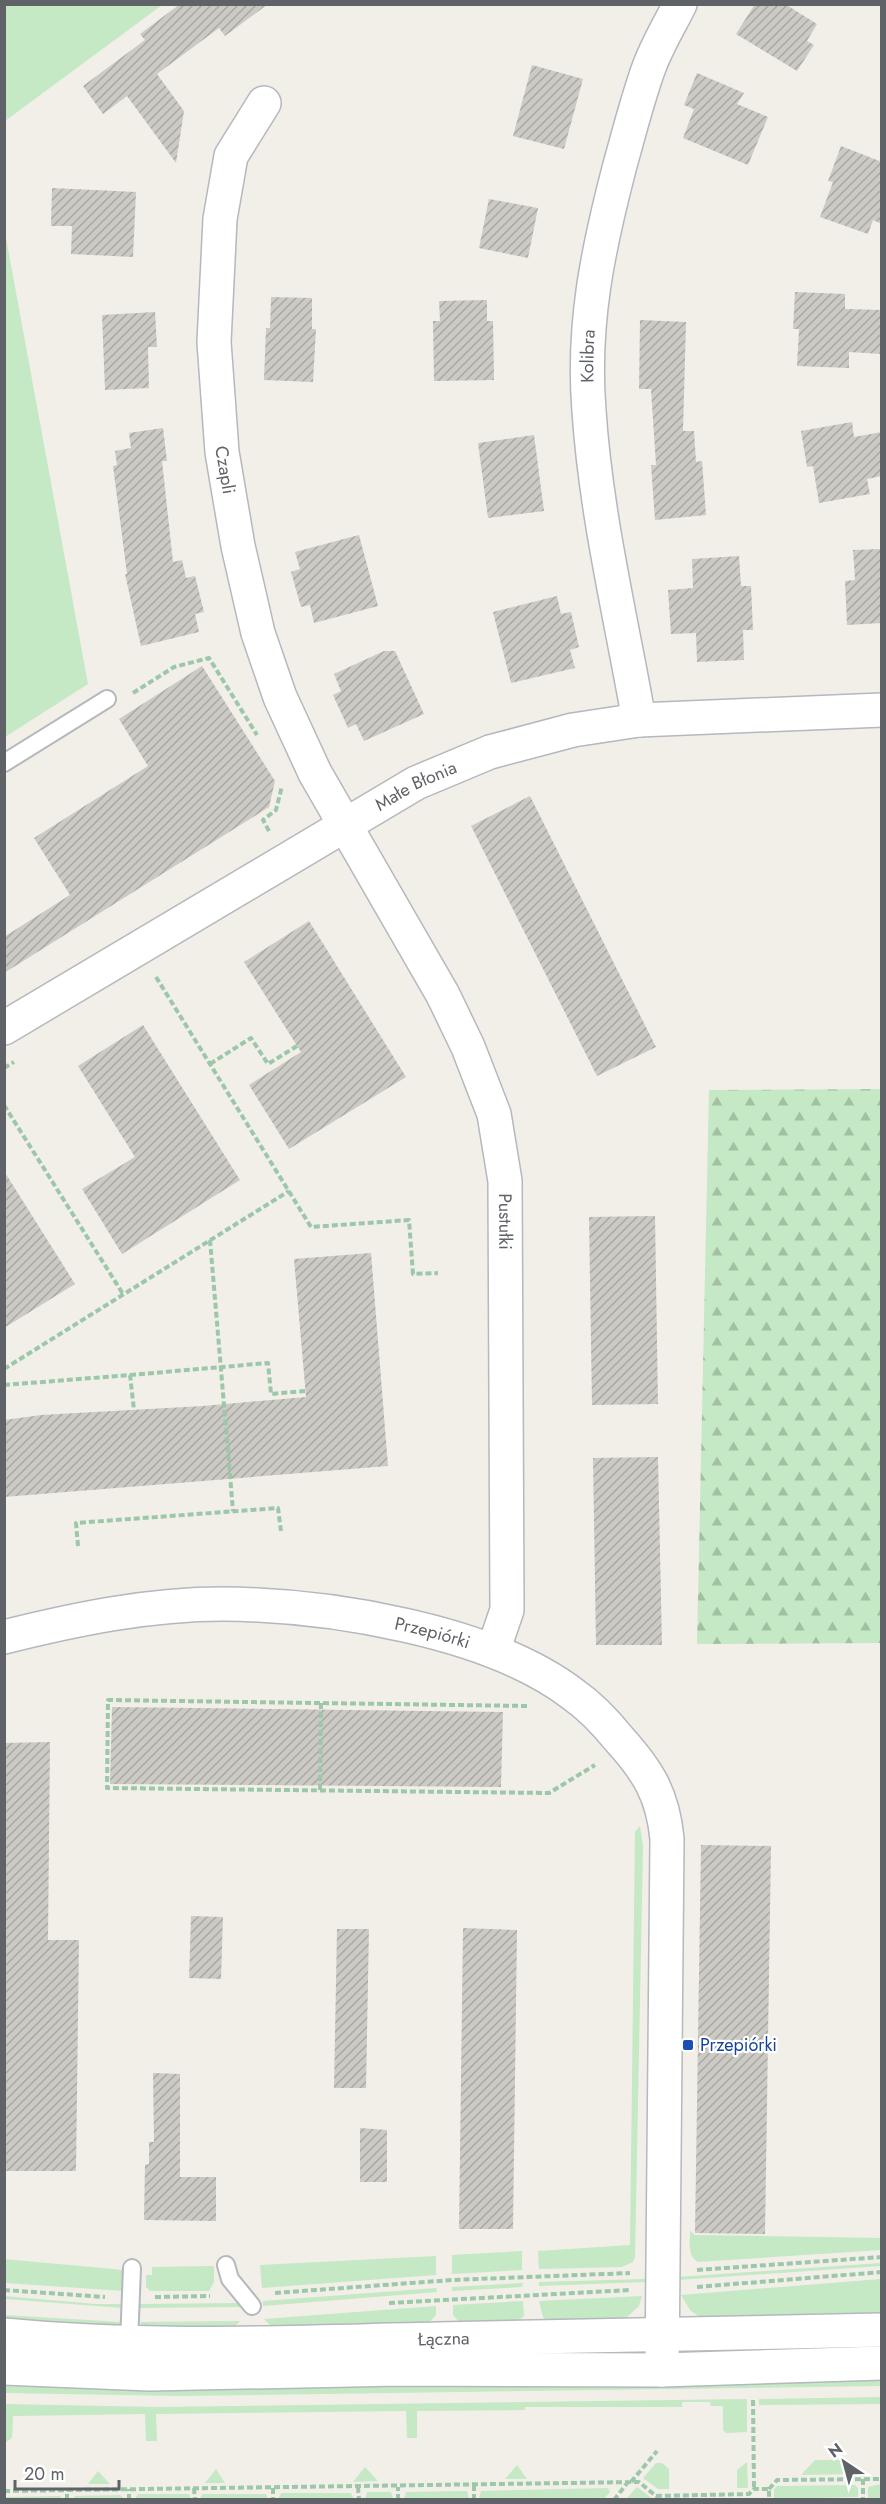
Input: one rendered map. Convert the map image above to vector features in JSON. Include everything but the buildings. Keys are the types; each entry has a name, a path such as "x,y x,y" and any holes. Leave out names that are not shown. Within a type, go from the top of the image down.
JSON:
{"street":[{"name":"Kolibra","path":"639,720 601,513 589,411 588,339 593,277 606,217 630,128 649,68 680,4"},
{"name":"Czapli","path":"264,103 231,156 220,219 214,342 222,452 237,546 258,633 280,697 315,773 345,825"},
{"name":"Małe Błonia","path":"4,1028 416,783 490,752 573,730 639,720 882,710"},
{"name":"Pustułki","path":"345,825 443,995 468,1047 494,1114 504,1181 507,1610 493,1651"},
{"name":"Przepiórki","path":"4,1637 112,1614 168,1607 231,1604 280,1606 360,1617 422,1630 493,1651 552,1680 590,1708 628,1749 658,1794 667,1839 662,2370"},
{"name":"Łączna","path":"4,2334 129,2343 196,2345 662,2333 882,2331"},
{"name":"Łączna","path":"4,2368 150,2374 398,2370 662,2370 882,2363"}],"lane":[{"path":"4,763 106,699"},
{"path":"226,2265 230,2280 252,2306"},
{"path":"129,2343 132,2268"}],"path":[{"path":"106,699 111,706 174,667 209,658 259,738"},
{"path":"271,834 262,820 276,810 284,778"},
{"path":"146,983 165,972"},
{"path":"156,977 311,1227 408,1220 413,1274 438,1273"},
{"path":"210,1064 251,1038 268,1064 297,1046"},
{"path":"4,1068 15,1062"},
{"path":"4,1105 123,1294"},
{"path":"4,1369 289,1191"},
{"path":"210,1240 234,1511"},
{"path":"4,1385 268,1363 271,1394 305,1391"},
{"path":"130,1375 134,1410"},
{"path":"78,1546 76,1523 234,1511 278,1508 280,1531"},
{"path":"529,1706 108,1700 107,1788 549,1793 599,1762"},
{"path":"320,1790 321,1703"},
{"path":"692,2269 882,2257"},
{"path":"274,2293 639,2271"},
{"path":"690,2287 882,2272"},
{"path":"4,2290 113,2297"},
{"path":"153,2297 217,2296"},
{"path":"753,2393 754,2489"},
{"path":"614,2499 657,2451"},
{"path":"863,2479 863,2499"},
{"path":"769,2499 769,2489 777,2480 882,2479"},
{"path":"4,2491 629,2482 639,2482 656,2496 749,2494 754,2489 769,2489"},
{"path":"474,2485 474,2499"},
{"path":"358,2487 359,2499"},
{"path":"398,2487 398,2499"},
{"path":"195,2488 195,2499"},
{"path":"273,2488 273,2499"},
{"path":"129,2489 129,2499"},
{"path":"67,2499 68,2490"}],"green space":[{"path":"5,4 162,4 162,5 5,121"},
{"path":"4,227 88,684 5,737 4,737"},
{"path":"881,1089 881,1643 697,1644 709,1090"},
{"path":"640,1826 643,1847 635,2257 633,2262 622,2267 539,2269 538,2251 630,2245 635,1832"},
{"path":"690,2231 695,2235 881,2238 881,2250 698,2262 692,2256"},
{"path":"522,2251 522,2270 452,2274 452,2255"},
{"path":"436,2256 436,2275 262,2288 260,2265"},
{"path":"4,2259 124,2270 124,2291 5,2283"},
{"path":"881,2263 881,2266 678,2280 678,2277"},
{"path":"214,2266 214,2282 209,2291 150,2291 146,2287 146,2275 152,2275 152,2267"},
{"path":"645,2279 645,2282 539,2286 539,2282"},
{"path":"881,2279 881,2322 704,2320 690,2310 681,2295"},
{"path":"523,2283 522,2287 452,2291 452,2287"},
{"path":"436,2288 437,2292 263,2306 263,2301"},
{"path":"4,2296 96,2304 123,2304 123,2308 5,2299"},
{"path":"642,2296 639,2306 625,2319 551,2326 543,2317 539,2301"},
{"path":"523,2301 524,2316 512,2327 465,2328 453,2315 453,2305"},
{"path":"240,2303 242,2307 138,2308 138,2304"},
{"path":"436,2306 436,2315 424,2328 275,2330 264,2319"},
{"path":"4,2315 121,2322 113,2331 5,2324"},
{"path":"240,2321 231,2331 147,2332 140,2322"},
{"path":"882,2375 881,2386 178,2396 5,2393 5,2378"},
{"path":"881,2397 881,2404 759,2405 759,2399"},
{"path":"747,2399 747,2432 726,2433 723,2430 723,2406 711,2406 710,2402 682,2402 682,2407 525,2407 525,2410 417,2411 417,2438 407,2438 406,2411 156,2414 157,2441 146,2441 145,2414 13,2416 12,2438 5,2443 5,2404 158,2407"},
{"path":"815,2460 844,2460 855,2474 801,2475"},
{"path":"747,2462 748,2488 737,2488 737,2470"},
{"path":"656,2463 662,2463 669,2469 669,2489 658,2489 643,2478"},
{"path":"517,2465 527,2479 505,2479"},
{"path":"365,2467 378,2481 353,2482"},
{"path":"216,2469 225,2483 205,2483"},
{"path":"98,2471 110,2484 88,2484"},
{"path":"881,2484 881,2499 868,2499 868,2487"},
{"path":"855,2485 858,2488 858,2497 774,2499 774,2489 777,2486"},
{"path":"637,2487 653,2499 626,2499"},
{"path":"608,2488 610,2492 604,2499 479,2499 481,2491"},
{"path":"467,2491 469,2499 404,2499 406,2492"},
{"path":"367,2492 391,2492 393,2499 365,2499"},
{"path":"281,2493 351,2493 354,2499 278,2499"},
{"path":"138,2494 189,2494 191,2499 135,2499"},
{"path":"202,2494 266,2494 268,2499 200,2499"},
{"path":"120,2495 124,2499 73,2499 75,2496"},
{"path":"60,2496 62,2499 5,2499 5,2497"}],"place":[{"name":"Przepiórki","path":"688,2045"}]}
